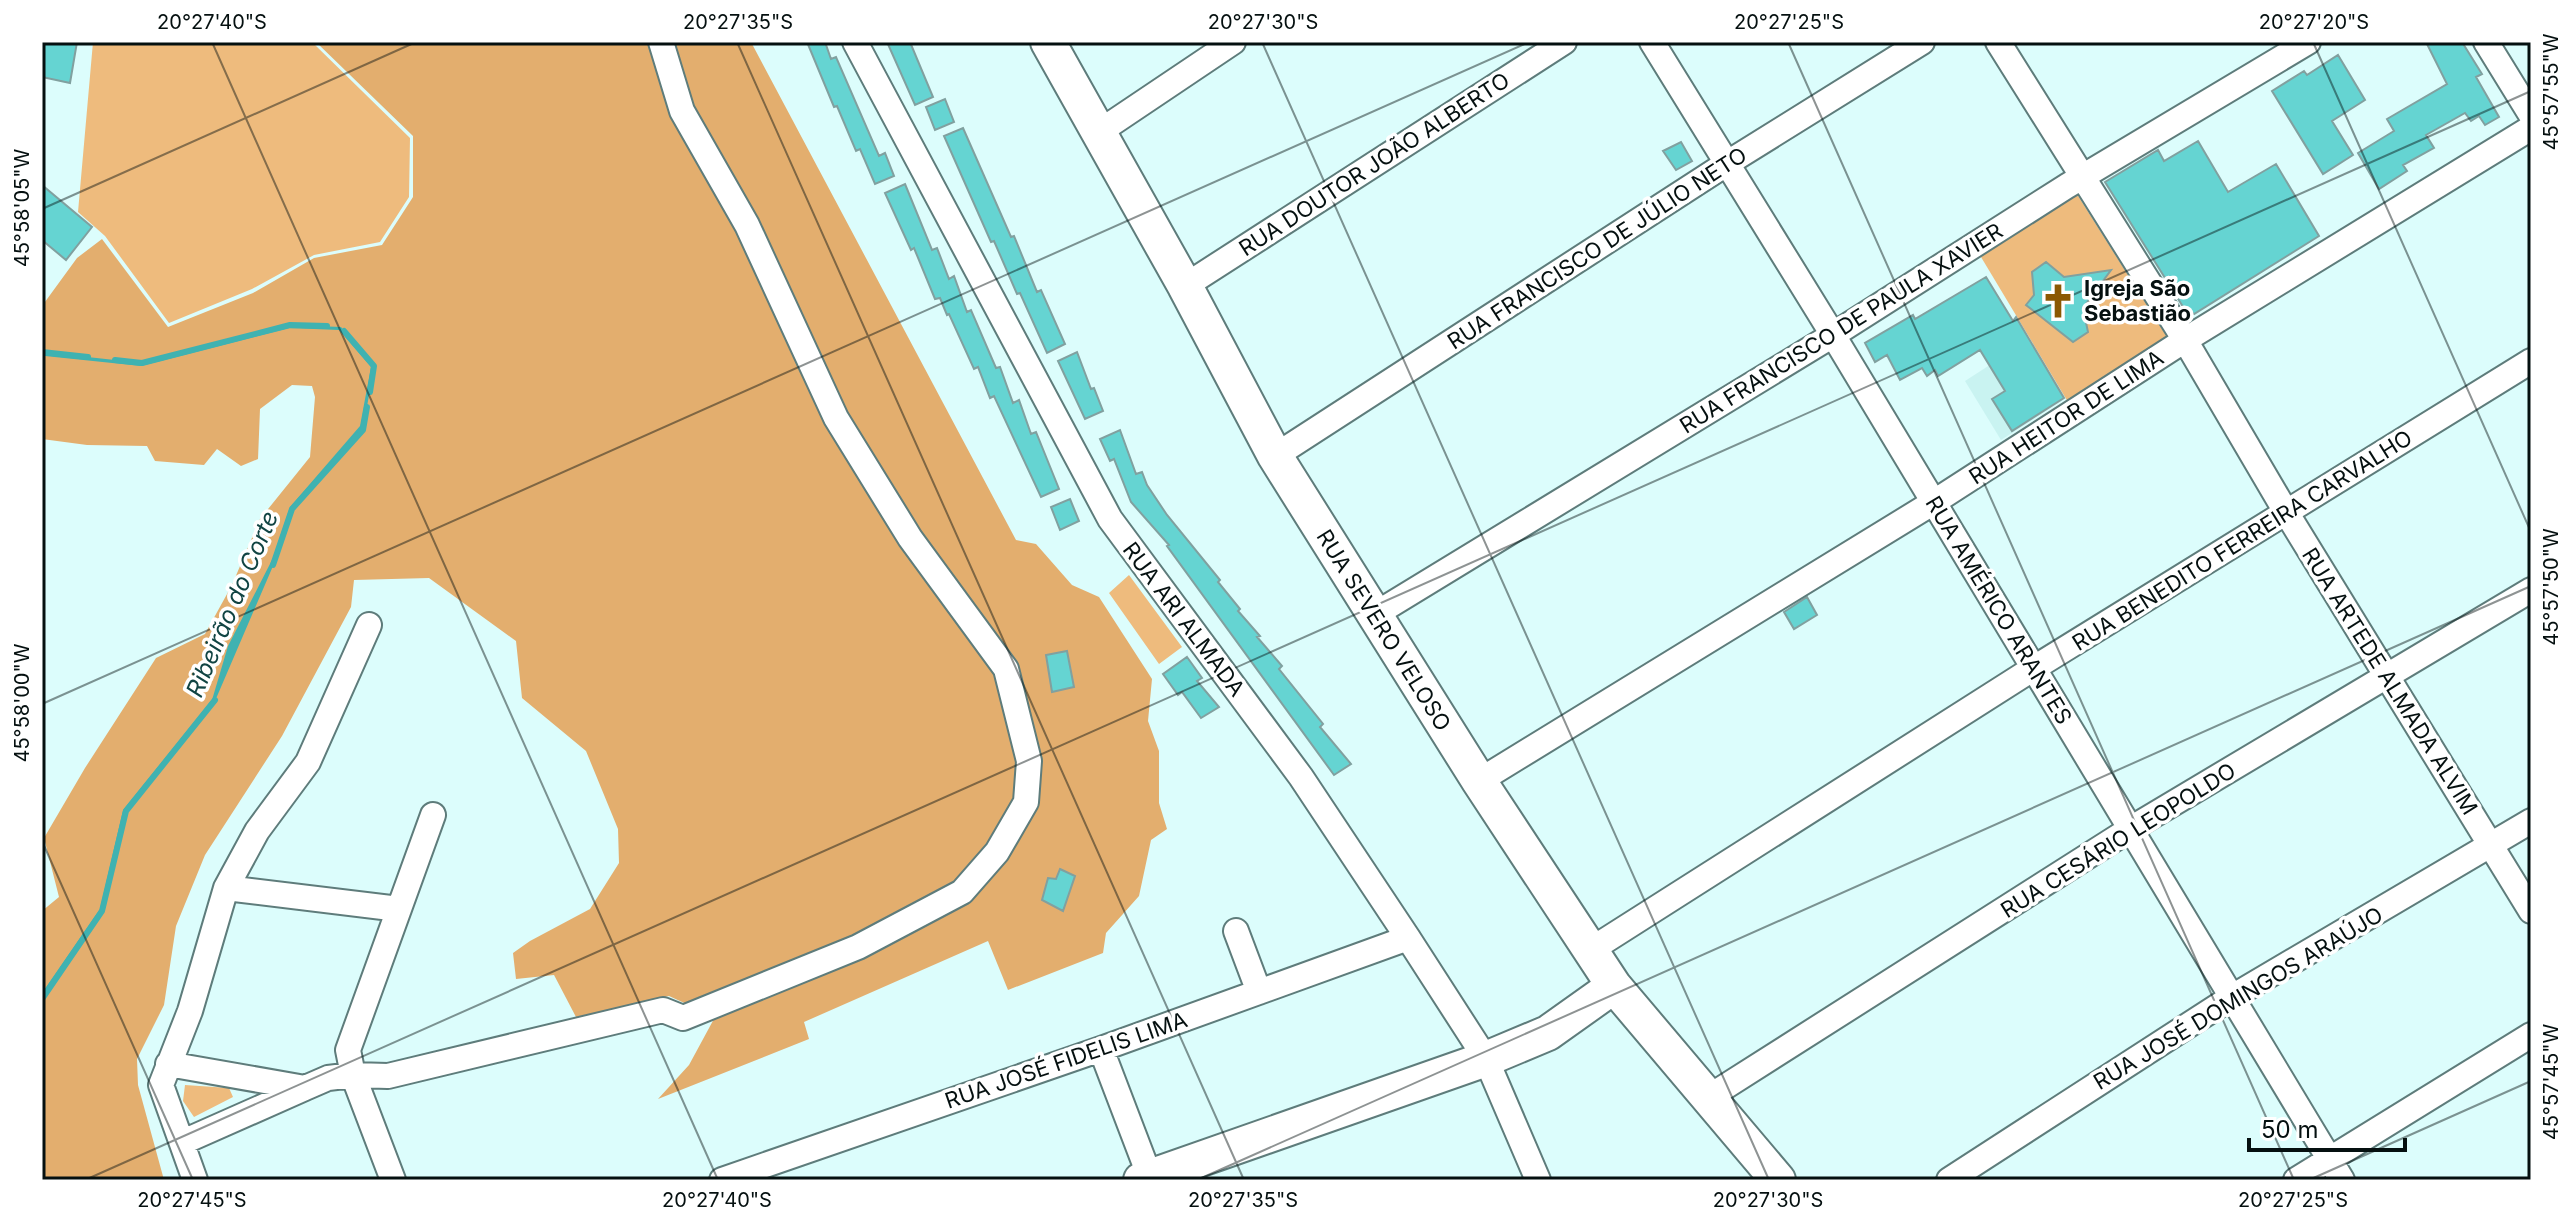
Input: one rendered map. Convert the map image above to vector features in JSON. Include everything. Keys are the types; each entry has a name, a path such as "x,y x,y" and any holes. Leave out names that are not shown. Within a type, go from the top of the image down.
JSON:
{"street":[{"path":"183,1142 328,1078 388,1076 663,1010 683,1018 697,1013 858,947 962,892 997,852 1026,802 1029,761 1006,669 910,538 836,418 747,225 682,111 661,42"},
{"name":"RUA ARI ALMADA","path":"855,42 1110,519 1301,777 1408,938 1486,1059 1538,1180"},
{"name":"RUA SEVERO VELOSO","path":"1048,42 1185,286 1275,456 1479,781 1614,986 1778,1180"},
{"path":"1099,132 1233,42"},
{"name":"RUA DOUTOR JOÃO ALBERTO","path":"1185,286 1564,42"},
{"name":"RUA AMÉRICO ARANTES","path":"1652,42 2132,828 2342,1180"},
{"name":"RUA FRANCISCO DE JÚLIO NETO","path":"1275,456 1726,164 1922,42"},
{"name":"RUA ARTEDE ALMADA ALVIM","path":"1998,42 2185,340 2286,512 2531,911"},
{"name":"RUA FRANCISCO DE PAULA XAVIER","path":"1374,615 1833,335 2083,177 2308,42"},
{"path":"2486,42 2531,115"},
{"name":"RUA HEITOR DE LIMA","path":"1479,781 1934,502 2185,340 2531,128"},
{"name":"RUA BENEDITO FERREIRA CARVALHO","path":"1589,951 2034,668 2531,361"},
{"name":"RUA CESÁRIO LEOPOLDO","path":"1709,1097 2132,828 2531,590"},
{"path":"195,1180 161,1085 190,1011 226,888 257,831 308,762 369,625"},
{"path":"393,1180 353,1075 348,1050 433,815"},
{"name":"RUA JOSÉ DOMINGOS ARAÚJO","path":"1949,1180 2232,997 2531,821"},
{"path":"226,888 399,909"},
{"path":"1236,931 1259,992"},
{"name":"RUA JOSÉ FIDELIS LIMA","path":"722,1180 768,1172 1408,938"},
{"path":"1101,1049 1147,1179 1486,1059 1548,1033 1614,986"},
{"path":"2296,1180 2531,1035"},
{"path":"168,1064 305,1088"}],"shaded area":[{"path":"93,42 312,42 410,138 409,197 380,242 314,255 252,289 169,323 105,236 78,212"},
{"path":"316,42 751,42 1016,540 1036,544 1072,585 1099,597 1152,679 1148,721 1159,751 1159,803 1167,829 1151,840 1139,896 1106,933 1103,953 1008,990 988,941 804,1022 809,1039 658,1099 689,1065 715,1017 669,996 576,1017 554,975 516,979 513,953 590,909 619,863 618,829 586,751 522,698 516,641 429,578 354,580 351,607 282,736 205,855 176,926 164,1005 137,1059 138,1085 164,1180 42,1180 42,911 59,897 44,838 156,658 205,634 232,585 260,519 310,457 315,397 312,386 292,385 260,409 258,459 241,466 217,449 204,465 155,461 147,446 87,445 42,439 42,306 77,258 102,239 168,327 253,293 314,258 382,245 413,197 413,136"},
{"path":"2075,191 2167,337 2068,402 1978,252"},
{"path":"2030,339 2066,398 2001,440 1965,381"},
{"path":"1129,575 1182,647 1159,664 1109,593"},
{"path":"185,1085 229,1088 233,1097 194,1117 183,1101"}],"water":[{"path":"290,325 341,327 374,366 363,430 292,509 276,559 215,701 126,811 102,911 42,999 42,993 100,909 123,810 212,700 228,646 273,558 290,507 360,426 371,367 339,330 289,328 141,366 45,356 42,352 142,363"}],"building":[{"path":"42,42 77,42 70,83 42,77"},
{"path":"807,42 825,42 831,59 836,57 879,156 885,153 894,176 875,184 860,149 856,151 837,106 834,107"},
{"path":"887,42 910,42 933,97 915,105"},
{"path":"2426,42 2462,42 2482,74 2476,77 2499,117 2485,125 2479,116 2471,121 2465,113 2426,135 2434,148 2403,165 2407,171 2379,189 2358,153 2394,131 2387,119 2447,84"},
{"path":"2338,55 2365,100 2332,121 2353,155 2323,174 2272,91 2304,71 2307,75"},
{"path":"945,99 954,122 935,130 926,107"},
{"path":"963,128 1011,237 1014,236 1037,292 1041,290 1065,344 1047,353 994,241 991,242 944,136"},
{"path":"2198,141 2228,192 2276,164 2319,236 2194,314 2185,310 2105,182 2158,150 2164,161"},
{"path":"1681,142 1692,161 1676,170 1663,151"},
{"path":"905,184 932,250 937,248 949,279 954,276 967,312 971,310 996,368 1000,367 1013,403 1019,400 1031,434 1036,432 1059,489 1041,497 994,396 990,398 978,367 974,369 940,298 935,299 914,248 911,250 885,193"},
{"path":"42,185 92,227 66,260 42,240"},
{"name":"Igreja São Sebastião","path":"2046,262 2064,277 2111,270 2083,308 2088,332 2073,342 2026,305 2034,295 2032,272"},
{"path":"1986,277 2013,321 2016,317 2064,398 2012,431 1992,399 2005,391 1980,350 1938,376 1935,370 1927,376 1922,368 1900,380 1887,355 1875,362 1865,343 1913,315 1915,319"},
{"path":"1077,352 1103,411 1085,419 1058,361"},
{"path":"1120,430 1136,474 1142,472 1167,515 1220,580 1218,582 1240,609 1238,611 1282,666 1279,669 1323,724 1320,727 1351,764 1334,775 1169,545 1131,502 1114,459 1110,461 1100,439"},
{"path":"1070,499 1079,521 1060,530 1051,507"},
{"path":"1807,597 1817,615 1794,629 1784,612"},
{"path":"1067,651 1074,687 1052,692 1046,655"},
{"path":"1187,657 1202,678 1197,681 1219,707 1201,718 1182,692 1178,695 1163,674"},
{"path":"1060,869 1075,876 1063,911 1042,900 1048,878 1056,879"}],"waterway":[{"name":"Ribeirão do Corte","path":"115,360 142,363 290,325 327,326"},
{"name":"Ribeirão do Corte","path":"344,331 374,366 370,392"},
{"name":"Ribeirão do Corte","path":"42,352 88,357"},
{"name":"Ribeirão do Corte","path":"273,565 292,509 363,430 367,407"},
{"name":"Ribeirão do Corte","path":"42,999 102,911 126,811 215,700"}],"place":[{"name":"Igreja São Sebastião","path":"2058,301"}]}
